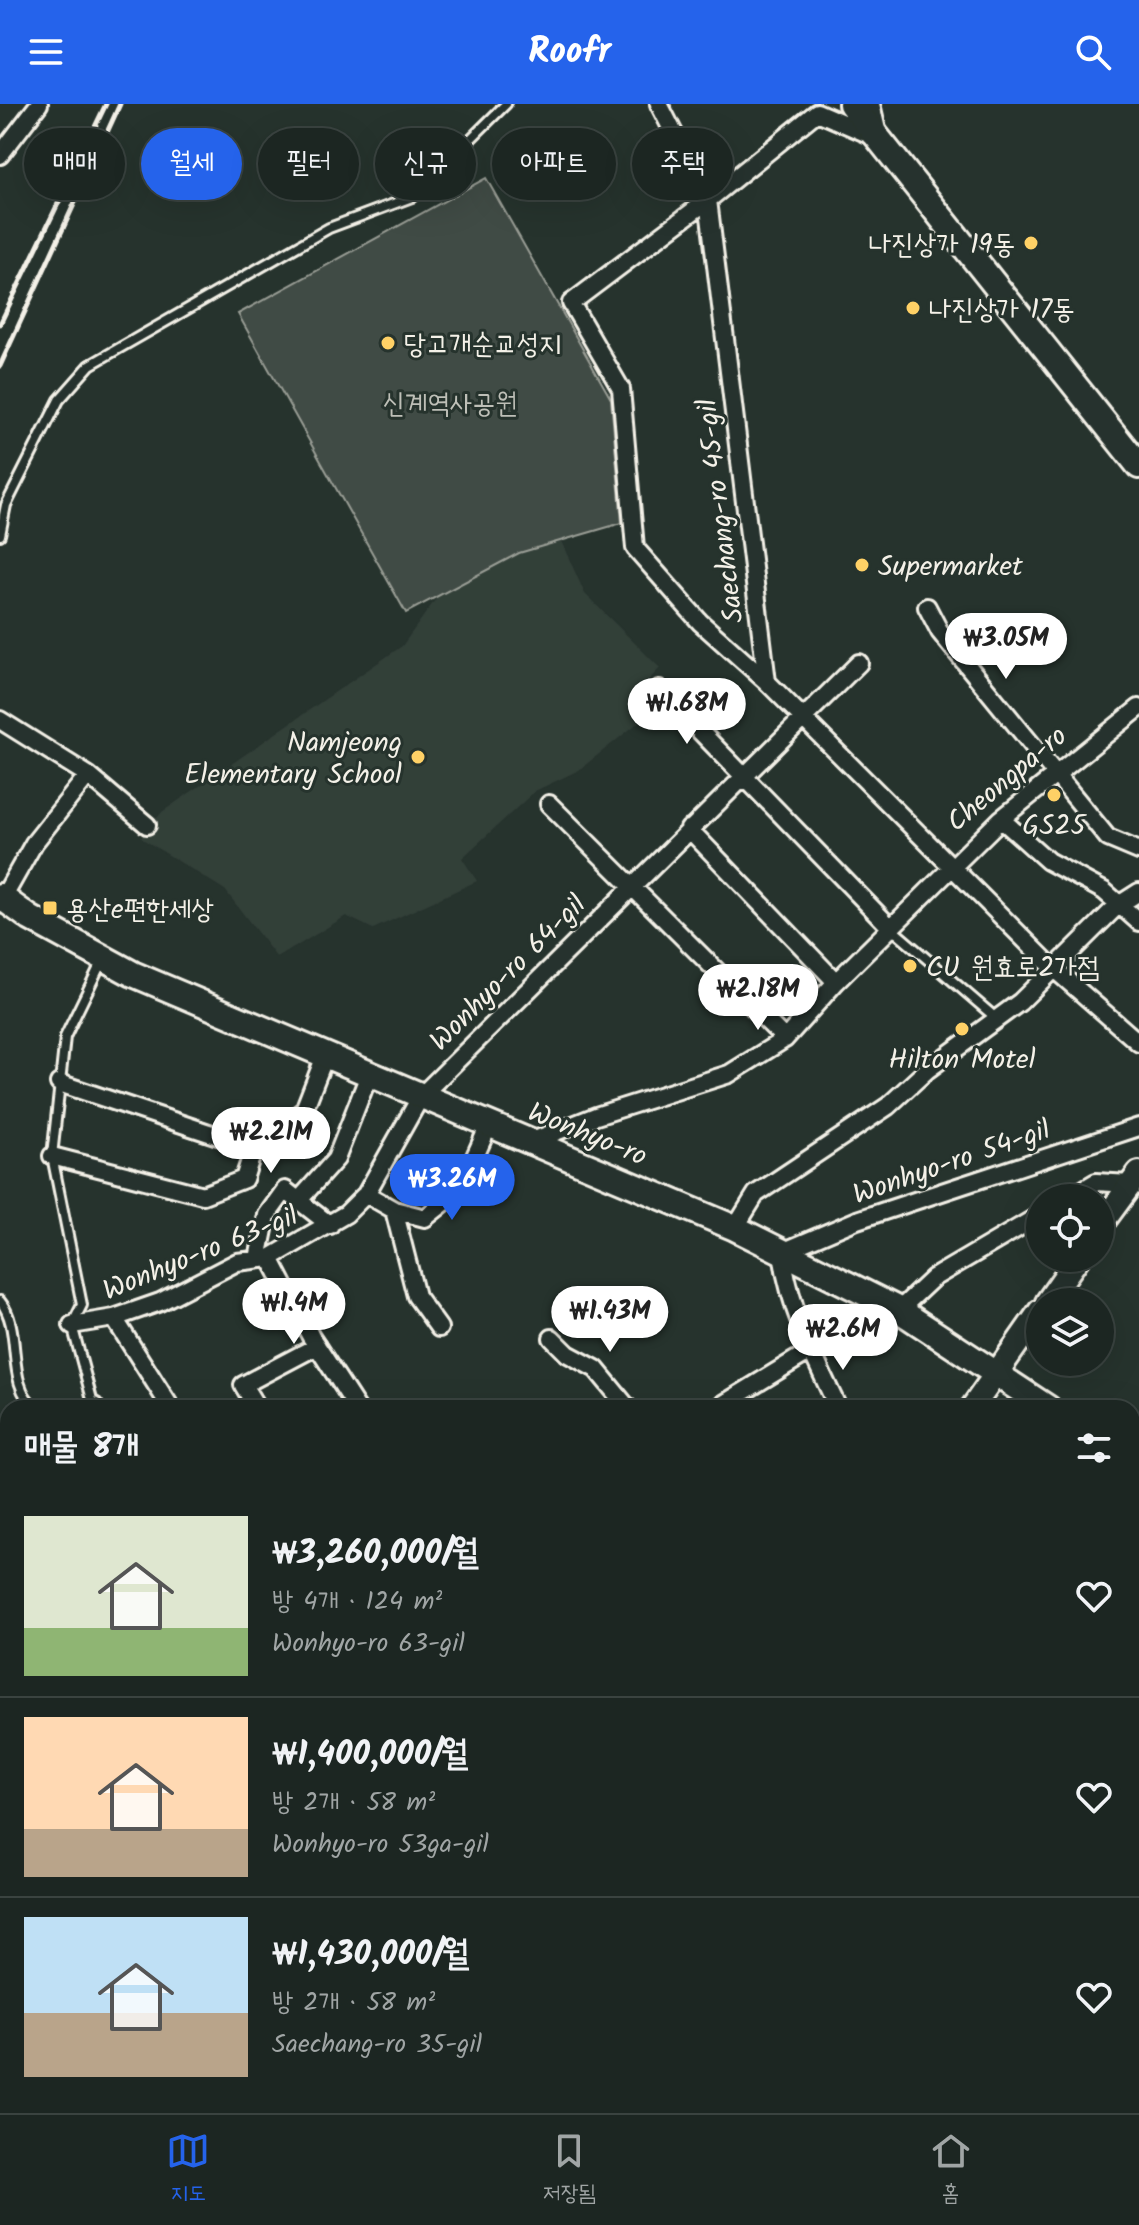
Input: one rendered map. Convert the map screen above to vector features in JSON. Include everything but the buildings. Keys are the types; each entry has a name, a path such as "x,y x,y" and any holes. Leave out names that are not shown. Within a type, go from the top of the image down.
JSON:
{"main road":[{"path":"851,104 1139,466"},
{"name":"Wonhyo-ro","path":"1,897 30,918 133,974 735,1228 893,1307 1036,1400"},
{"path":"1114,1206 1134,1178"},
{"path":"978,1400 1026,1331"},
{"path":"0,1956 0,1964"}],"street":[{"path":"0,155 39,104"},
{"path":"659,104 671,128"},
{"path":"871,104 880,139"},
{"path":"733,180 817,112 880,139"},
{"path":"708,200 571,303 621,389 635,548 700,622 767,682 1053,968 1139,1043"},
{"name":"Saechang-ro 45-gil","path":"708,200 767,682"},
{"path":"927,607 940,632 1108,838 1139,851"},
{"name":"Wonhyo-ro 64-gil","path":"421,1096 631,885 859,663"},
{"path":"659,689 892,929"},
{"name":"Cheongpa-ro","path":"530,1142 596,1116 729,1074 785,1039 836,982 1001,819 1139,708"},
{"path":"0,720 88,775 147,825"},
{"name":"Wonhyo-ro","path":"1,897 34,843 88,775"},
{"path":"549,804 785,1039"},
{"path":"1001,819 1048,861 1104,891 1117,906 1139,922"},
{"path":"689,829 836,982"},
{"path":"735,1228 756,1194 888,1106 927,1070 997,1019 1117,906 1139,892"},
{"path":"52,1156 203,1195 244,1179 254,1148 304,1110 325,1056"},
{"path":"300,1199 336,1159 369,1075"},
{"path":"59,1083 254,1148"},
{"name":"Wonhyo-ro 63-gil","path":"72,1325 114,1318 160,1302 237,1262 264,1259 330,1225 366,1194 421,1096"},
{"path":"366,1194 394,1210 425,1218 460,1190 489,1125"},
{"name":"Wonhyo-ro 54-gil","path":"782,1252 857,1220 1139,1127"},
{"path":"1093,1184 1134,1178"},
{"path":"330,1225 285,1190 267,1215 264,1259 349,1400"},
{"path":"394,1210 416,1296 439,1328"},
{"path":"730,1400 893,1307 933,1278 1026,1223"},
{"path":"782,1252 787,1288 811,1352 834,1400"},
{"path":"114,1318 166,1400"},
{"path":"552,1338 568,1354 596,1369 621,1400"},
{"path":"252,1400 243,1385 317,1346"}],"lane":[{"path":"0,535 6,505 59,400 90,365 329,228 412,197 506,104"},
{"path":"892,929 997,1019"},
{"path":"89,1400 72,1325 82,1305 52,1156 65,1037 103,958"},
{"path":"0,1301 9,1316 22,1388 30,1400"}],"shaded area":[{"name":"Namjeong Elementary School","path":"561,541 585,594 660,668 644,685 654,710 579,770 535,791 462,858 477,881 373,929 346,916 277,958 225,890 141,838 162,812 402,646 438,596 519,553"}],"green space":[{"name":"신계역사공원","path":"486,178 492,189 492,200 498,200 611,399 622,523 519,553 406,613 238,314 446,200 476,200 476,183"}],"railway":[{"path":"0,324 106,104"},
{"path":"0,366 120,104"}],"place":[{"name":"나진상가 19동","path":"1031,243"},
{"name":"나진상가 17동","path":"913,308"},
{"name":"당고개순교성지","path":"388,343"},
{"name":"Supermarket","path":"862,565"},
{"name":"Namjeong Elementary School","path":"418,757"},
{"name":"GS25","path":"1054,795"},
{"name":"용산e편한세상","path":"50,908"},
{"name":"CU 원효로2가점","path":"910,966"},
{"name":"Hilton Motel","path":"962,1029"}]}
